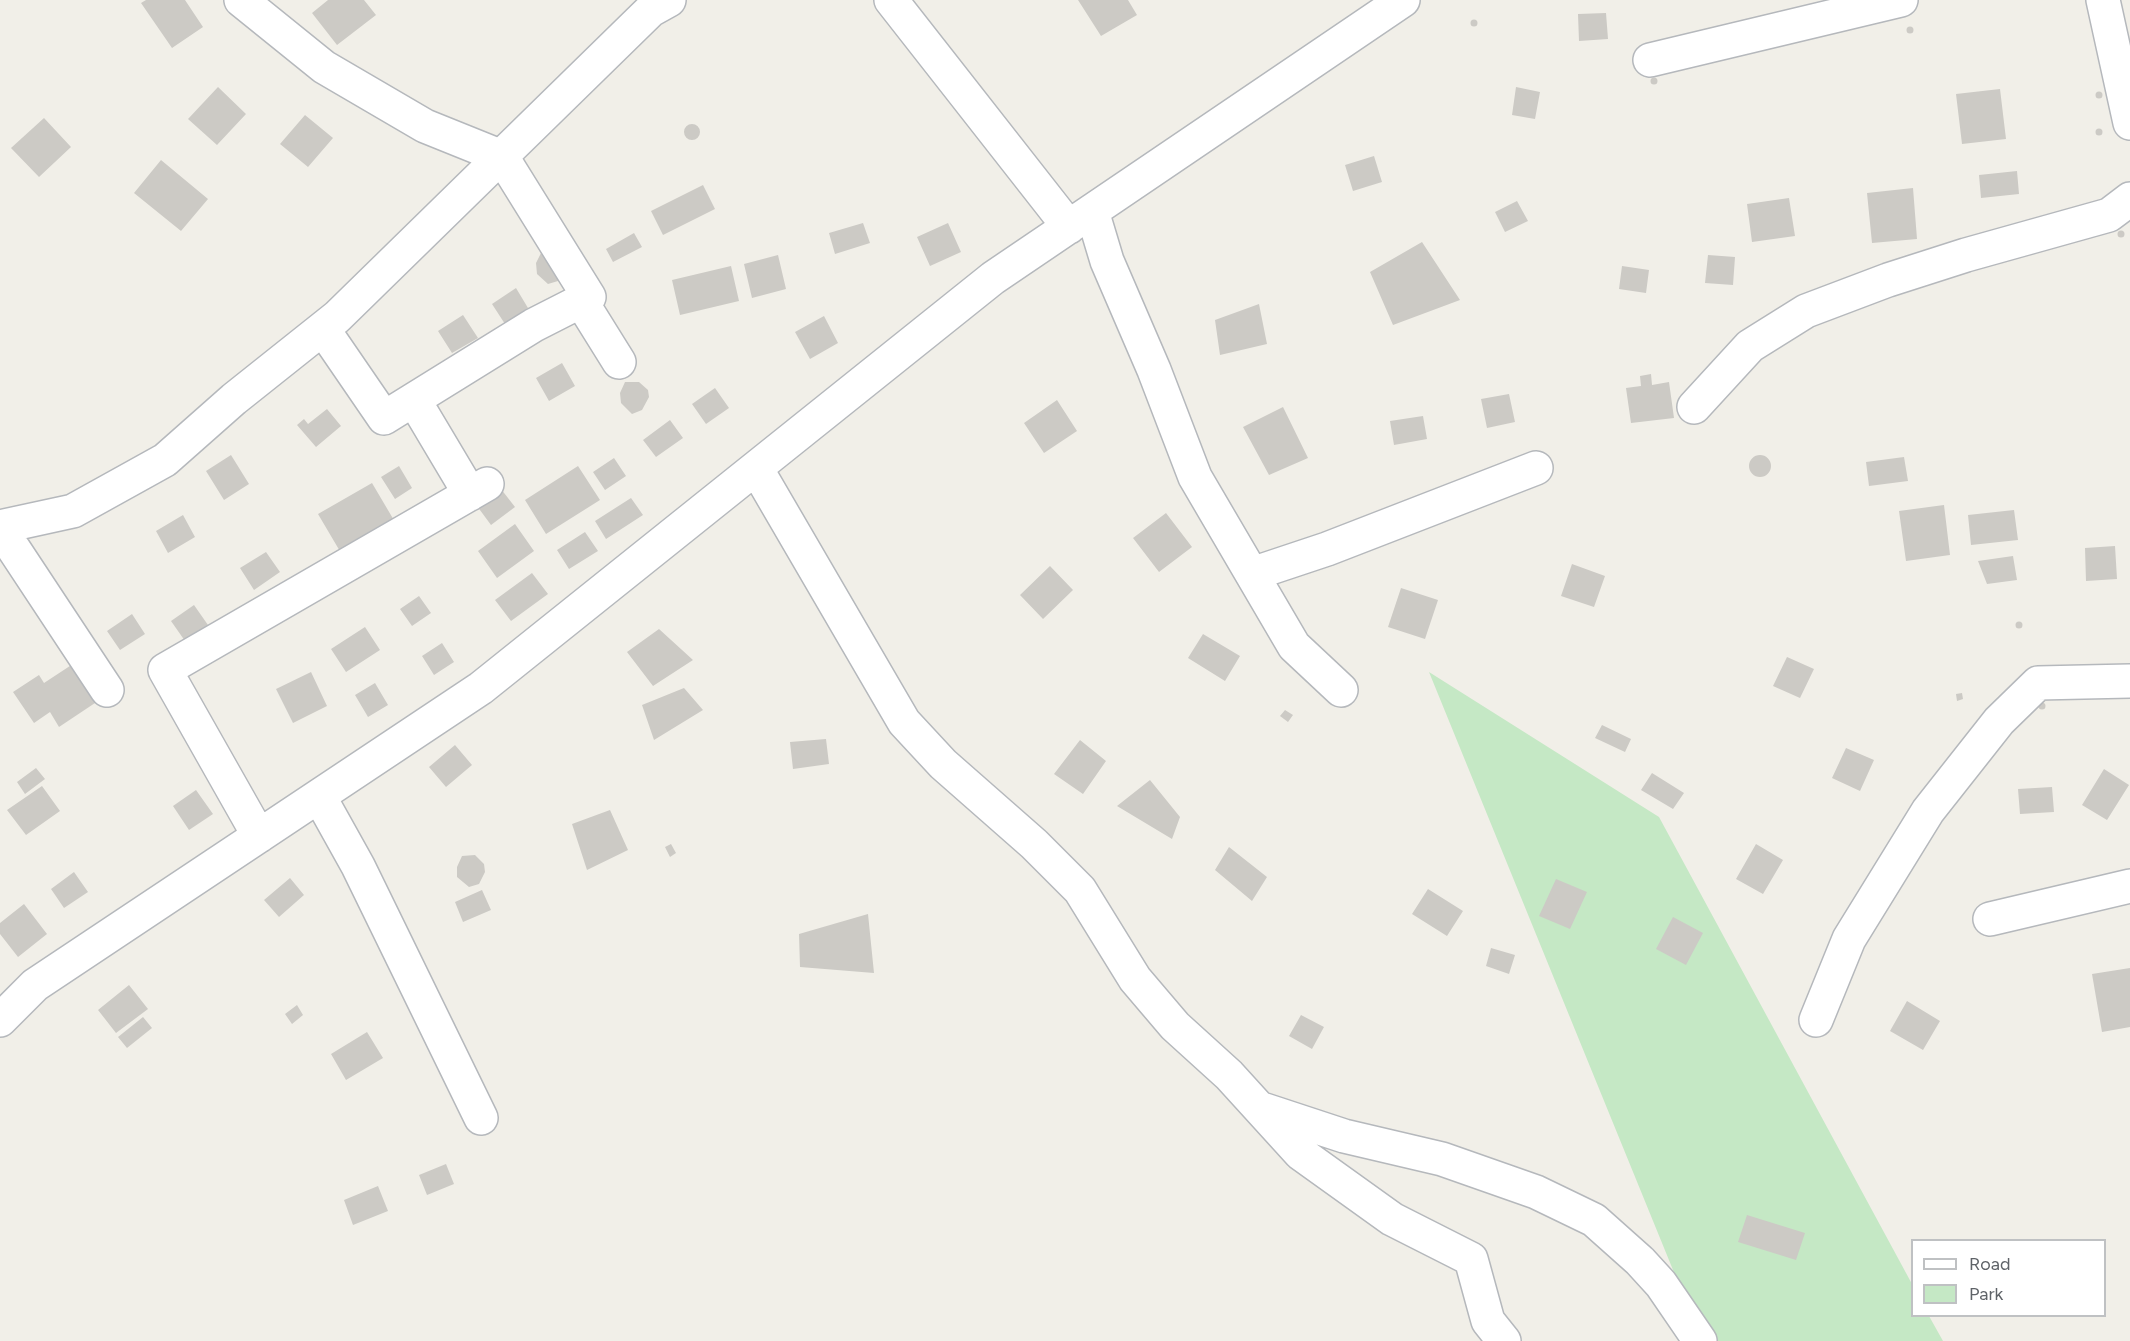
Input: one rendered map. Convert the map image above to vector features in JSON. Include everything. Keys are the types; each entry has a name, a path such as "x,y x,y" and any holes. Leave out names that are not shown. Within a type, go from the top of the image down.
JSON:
{"street":[{"path":"241,0 324,67 425,126 502,157 589,297 534,325 384,418 322,329"},
{"path":"107,690 0,527 73,511 165,460 234,399 322,329 502,157 651,10 669,0"},
{"path":"891,0 1080,219 1107,261 1195,477 1294,646 1341,690"},
{"path":"0,1020 35,985 481,688 993,278 1403,0"},
{"path":"1650,60 1901,0"},
{"path":"2103,0 2123,52 2130,123"},
{"path":"1694,407 1750,346 1806,311 1888,280 1966,255 2109,215 2130,199"},
{"path":"581,301 619,363"},
{"path":"259,836 165,670 478,489 414,400"},
{"path":"756,468 904,723 943,764 1034,844 1080,890 1135,979 1175,1026 1229,1075 1300,1153 1392,1219 1471,1259 1488,1321 1504,1341"},
{"path":"1252,574 1327,549 1536,468"},
{"path":"1816,1020 1856,929 1928,811 1999,721 2038,683 2130,681"},
{"path":"319,796 358,866 481,1118"},
{"path":"1990,919 2130,886"},
{"path":"1261,1109 1344,1136 1442,1159 1536,1192 1594,1220 1640,1261 1660,1284 1700,1341"}],"green space":[{"path":"1429,672 1659,817 1911,1282 1911,1317 1930,1317 1943,1341 1702,1341"}],"building":[{"path":"146,0 185,0 203,27 172,48 141,3"},
{"path":"328,0 364,0 376,15 337,45 312,13"},
{"path":"1078,0 1128,0 1137,15 1101,36"},
{"path":"1606,13 1608,39 1579,41 1578,14"},
{"path":"1474,19 1478,23 1474,27 1470,23"},
{"path":"1910,26 1914,30 1910,34 1906,30"},
{"path":"1654,77 1658,81 1654,85 1650,81"},
{"path":"218,87 246,114 217,145 188,119"},
{"path":"1516,87 1540,92 1535,119 1512,115"},
{"path":"2000,89 2006,139 1962,144 1956,94"},
{"path":"2099,91 2103,95 2099,99 2095,95"},
{"path":"305,115 333,138 308,167 280,144"},
{"path":"44,118 71,147 39,177 11,148"},
{"path":"689,124 695,124 700,132 698,138 689,140 684,135 684,129"},
{"path":"2099,128 2103,132 2099,136 2095,132"},
{"path":"1374,156 1382,182 1353,191 1345,165"},
{"path":"161,160 208,199 181,231 134,193"},
{"path":"2017,171 2019,194 1981,198 1979,175"},
{"path":"703,185 715,209 663,235 651,211"},
{"path":"1913,188 1917,239 1872,243 1867,193"},
{"path":"1789,198 1795,236 1752,242 1747,204"},
{"path":"1517,201 1528,221 1505,232 1495,212"},
{"path":"863,223 870,243 835,254 829,233"},
{"path":"948,223 961,252 930,266 917,237"},
{"path":"2121,230 2125,234 2121,238 2117,234"},
{"path":"634,233 642,247 613,262 606,249"},
{"path":"1422,242 1460,300 1393,325 1370,272"},
{"path":"541,253 554,253 562,276 558,281 548,284 537,274 536,263"},
{"path":"778,255 786,289 752,298 744,264"},
{"path":"1708,255 1735,257 1733,285 1705,283"},
{"path":"731,266 739,301 680,315 672,280"},
{"path":"1622,266 1649,270 1646,293 1619,289"},
{"path":"516,288 528,308 505,324 492,304"},
{"path":"1259,304 1267,344 1220,355 1215,320"},
{"path":"463,315 478,338 452,353 438,331"},
{"path":"824,316 838,343 810,359 795,332"},
{"path":"562,363 575,386 549,401 536,378"},
{"path":"1651,374 1652,385 1669,382 1674,418 1631,423 1626,388 1641,386 1640,376"},
{"path":"625,382 639,382 648,390 649,397 642,410 632,414 621,403 620,393"},
{"path":"715,388 729,408 706,424 692,404"},
{"path":"1509,394 1515,422 1487,428 1481,399"},
{"path":"1057,400 1077,431 1044,453 1024,423"},
{"path":"1283,407 1308,458 1269,475 1243,427"},
{"path":"327,409 341,426 316,447 297,425 304,419 308,424"},
{"path":"1423,416 1427,439 1394,445 1390,421"},
{"path":"670,420 683,438 656,457 643,440"},
{"path":"231,455 249,484 224,500 206,471"},
{"path":"1760,455 1768,458 1771,466 1768,474 1760,477 1752,474 1749,466 1752,458"},
{"path":"1904,457 1908,481 1869,486 1866,462"},
{"path":"614,458 626,476 605,490 593,472"},
{"path":"399,466 412,488 395,499 381,477"},
{"path":"578,466 600,500 546,534 525,500"},
{"path":"372,483 395,522 341,553 318,514"},
{"path":"501,489 515,507 491,525 477,506"},
{"path":"631,498 643,515 606,539 595,521"},
{"path":"1944,505 1950,555 1906,561 1899,511"},
{"path":"2014,510 2018,540 1971,545 1968,515"},
{"path":"1166,513 1192,547 1159,572 1133,538"},
{"path":"183,515 195,537 168,553 156,531"},
{"path":"515,524 534,551 497,578 478,551"},
{"path":"585,532 598,551 569,569 557,550"},
{"path":"2115,546 2117,579 2086,581 2085,548"},
{"path":"266,552 280,572 254,590 240,568"},
{"path":"2013,556 2017,580 1987,584 1978,561"},
{"path":"1572,564 1605,576 1594,607 1561,596"},
{"path":"1050,566 1073,590 1043,619 1020,595"},
{"path":"532,573 548,594 511,621 495,600"},
{"path":"1401,588 1438,600 1425,639 1388,627"},
{"path":"419,596 431,613 412,626 400,609"},
{"path":"194,605 208,625 185,641 171,621"},
{"path":"132,614 145,634 120,650 107,631"},
{"path":"2019,621 2023,625 2019,629 2015,625"},
{"path":"365,627 380,650 346,672 331,649"},
{"path":"659,629 693,660 653,686 627,652"},
{"path":"1203,634 1240,656 1225,681 1188,658"},
{"path":"442,643 454,662 434,675 422,656"},
{"path":"1787,657 1814,669 1800,698 1773,686"},
{"path":"79,660 104,697 59,727 50,712 34,723 13,692 39,675 44,683"},
{"path":"311,672 327,706 293,723 276,689"},
{"path":"375,683 388,705 368,717 355,695"},
{"path":"684,688 703,710 654,740 642,705"},
{"path":"1962,693 1963,699 1957,701 1956,694"},
{"path":"2042,702 2046,706 2042,710 2038,706"},
{"path":"1285,710 1293,715 1288,722 1280,716"},
{"path":"1602,725 1631,739 1625,752 1595,738"},
{"path":"826,739 829,764 793,769 790,742"},
{"path":"1080,740 1106,761 1083,794 1054,774"},
{"path":"455,745 472,765 446,787 429,767"},
{"path":"1846,748 1874,760 1860,791 1832,778"},
{"path":"36,768 45,779 25,794 17,782"},
{"path":"2104,769 2129,785 2107,820 2082,805"},
{"path":"1652,773 1684,793 1673,809 1641,790"},
{"path":"1150,780 1180,817 1172,839 1117,806"},
{"path":"42,786 60,811 26,835 7,810"},
{"path":"2052,787 2054,812 2020,814 2018,789"},
{"path":"196,790 213,814 189,830 173,806"},
{"path":"610,810 628,850 587,870 572,824"},
{"path":"671,844 676,853 670,857 665,847"},
{"path":"1756,844 1783,860 1763,894 1736,879"},
{"path":"1229,847 1267,877 1252,901 1215,870"},
{"path":"475,855 484,864 485,872 479,884 469,887 457,877 457,867 462,856"},
{"path":"74,872 88,892 64,908 51,889"},
{"path":"290,878 304,895 279,917 264,900"},
{"path":"1556,879 1587,892 1570,929 1539,916"},
{"path":"1428,889 1463,911 1447,936 1412,914"},
{"path":"482,890 491,910 463,922 455,902"},
{"path":"24,904 47,934 18,957 0,934 0,923"},
{"path":"868,914 874,973 800,967 799,934"},
{"path":"1673,917 1703,933 1686,965 1656,949"},
{"path":"1491,948 1515,955 1509,974 1486,966"},
{"path":"2130,968 2130,1027 2102,1032 2092,974"},
{"path":"129,985 148,1009 116,1033 98,1010"},
{"path":"1907,1001 1940,1021 1923,1050 1890,1031"},
{"path":"297,1005 303,1015 292,1024 285,1014"},
{"path":"1301,1015 1324,1027 1312,1049 1289,1036"},
{"path":"143,1017 152,1028 127,1048 118,1037"},
{"path":"367,1032 383,1058 346,1080 331,1054"},
{"path":"446,1164 454,1184 427,1195 419,1175"},
{"path":"378,1186 388,1211 353,1225 344,1200"},
{"path":"1747,1215 1805,1233 1796,1260 1738,1242"}]}
